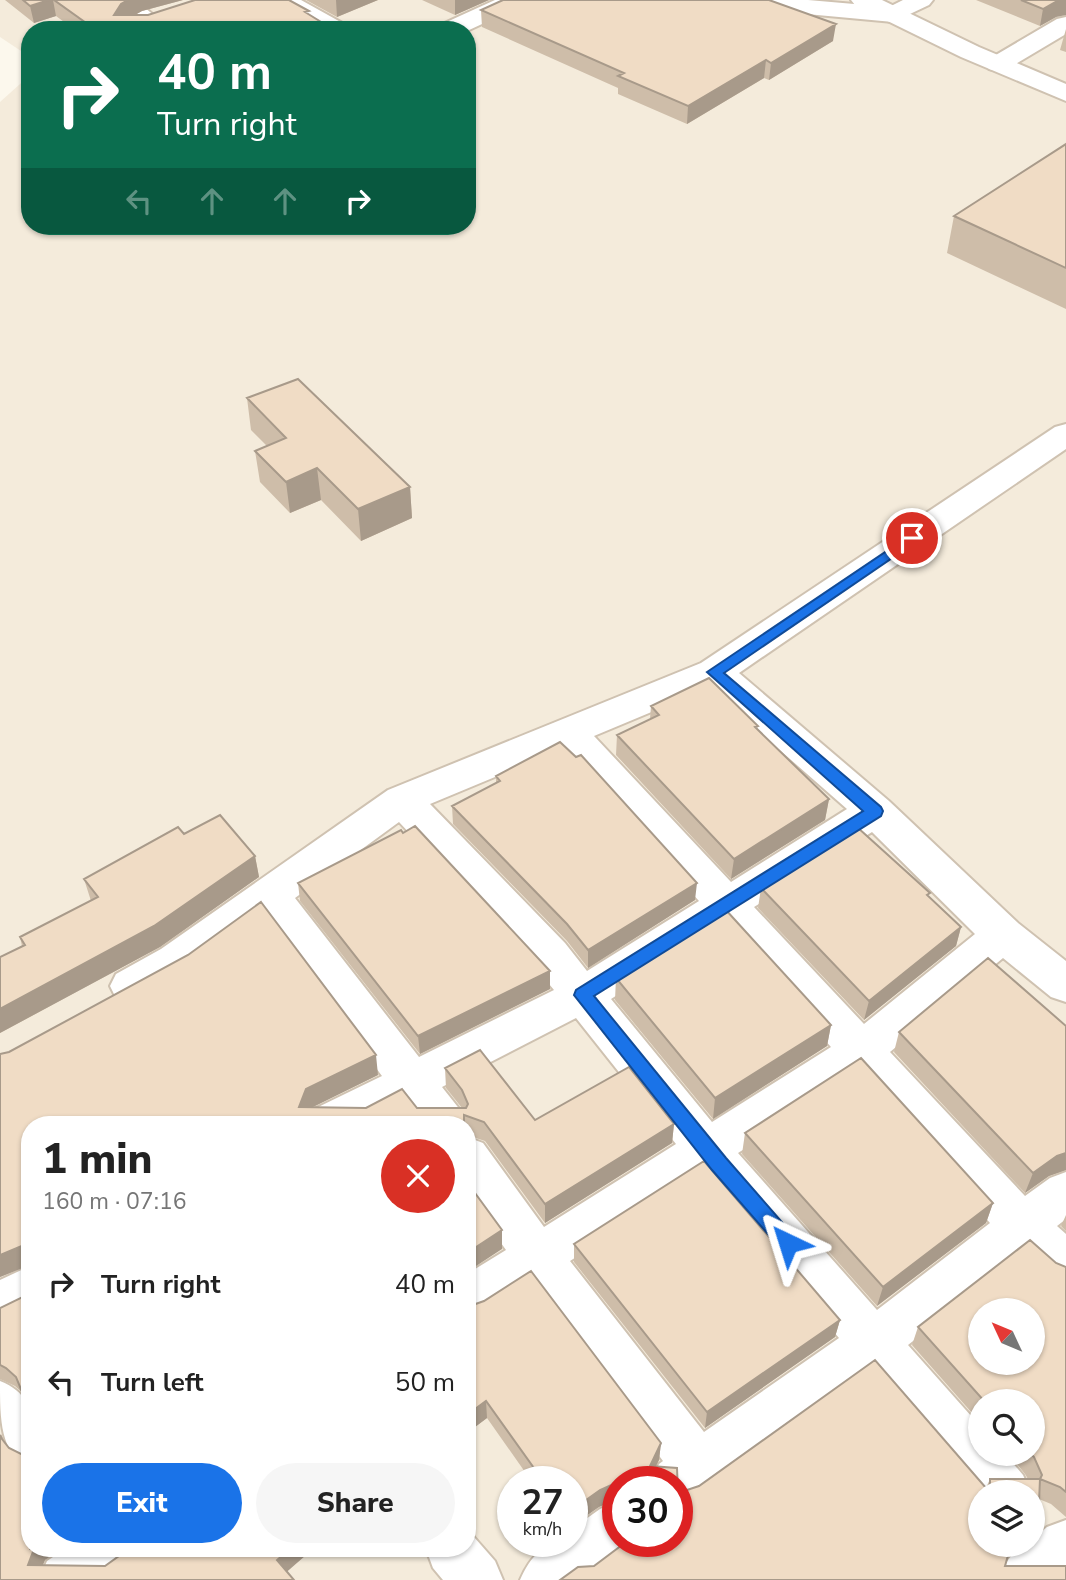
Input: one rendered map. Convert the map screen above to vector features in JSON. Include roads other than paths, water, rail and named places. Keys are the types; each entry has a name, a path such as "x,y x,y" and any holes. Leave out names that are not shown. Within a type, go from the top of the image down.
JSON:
{"street":[{"path":"121,0 149,21"},
{"path":"283,0 321,21"},
{"path":"469,21 515,0"},
{"path":"762,0 774,4 893,15 921,0"},
{"path":"863,0 1066,93"},
{"path":"998,64 1066,24"},
{"path":"94,1006 176,961 402,800 714,672 1066,434"},
{"path":"714,672 875,811 1003,935 1066,985"},
{"path":"568,732 1023,1226 1066,1264"},
{"path":"402,800 550,955 706,1148 994,1480"},
{"path":"343,1116 583,995 875,811"},
{"path":"269,894 439,1116"},
{"path":"476,1295 862,1051 1003,935"},
{"path":"476,1170 682,1466"},
{"path":"693,1470 874,1342 1066,1192"},
{"path":"0,1306 21,1293"},
{"path":"0,1405 21,1433"},
{"path":"547,1580 602,1539"},
{"path":"66,1580 97,1557"},
{"path":"458,1557 476,1580"}]}
